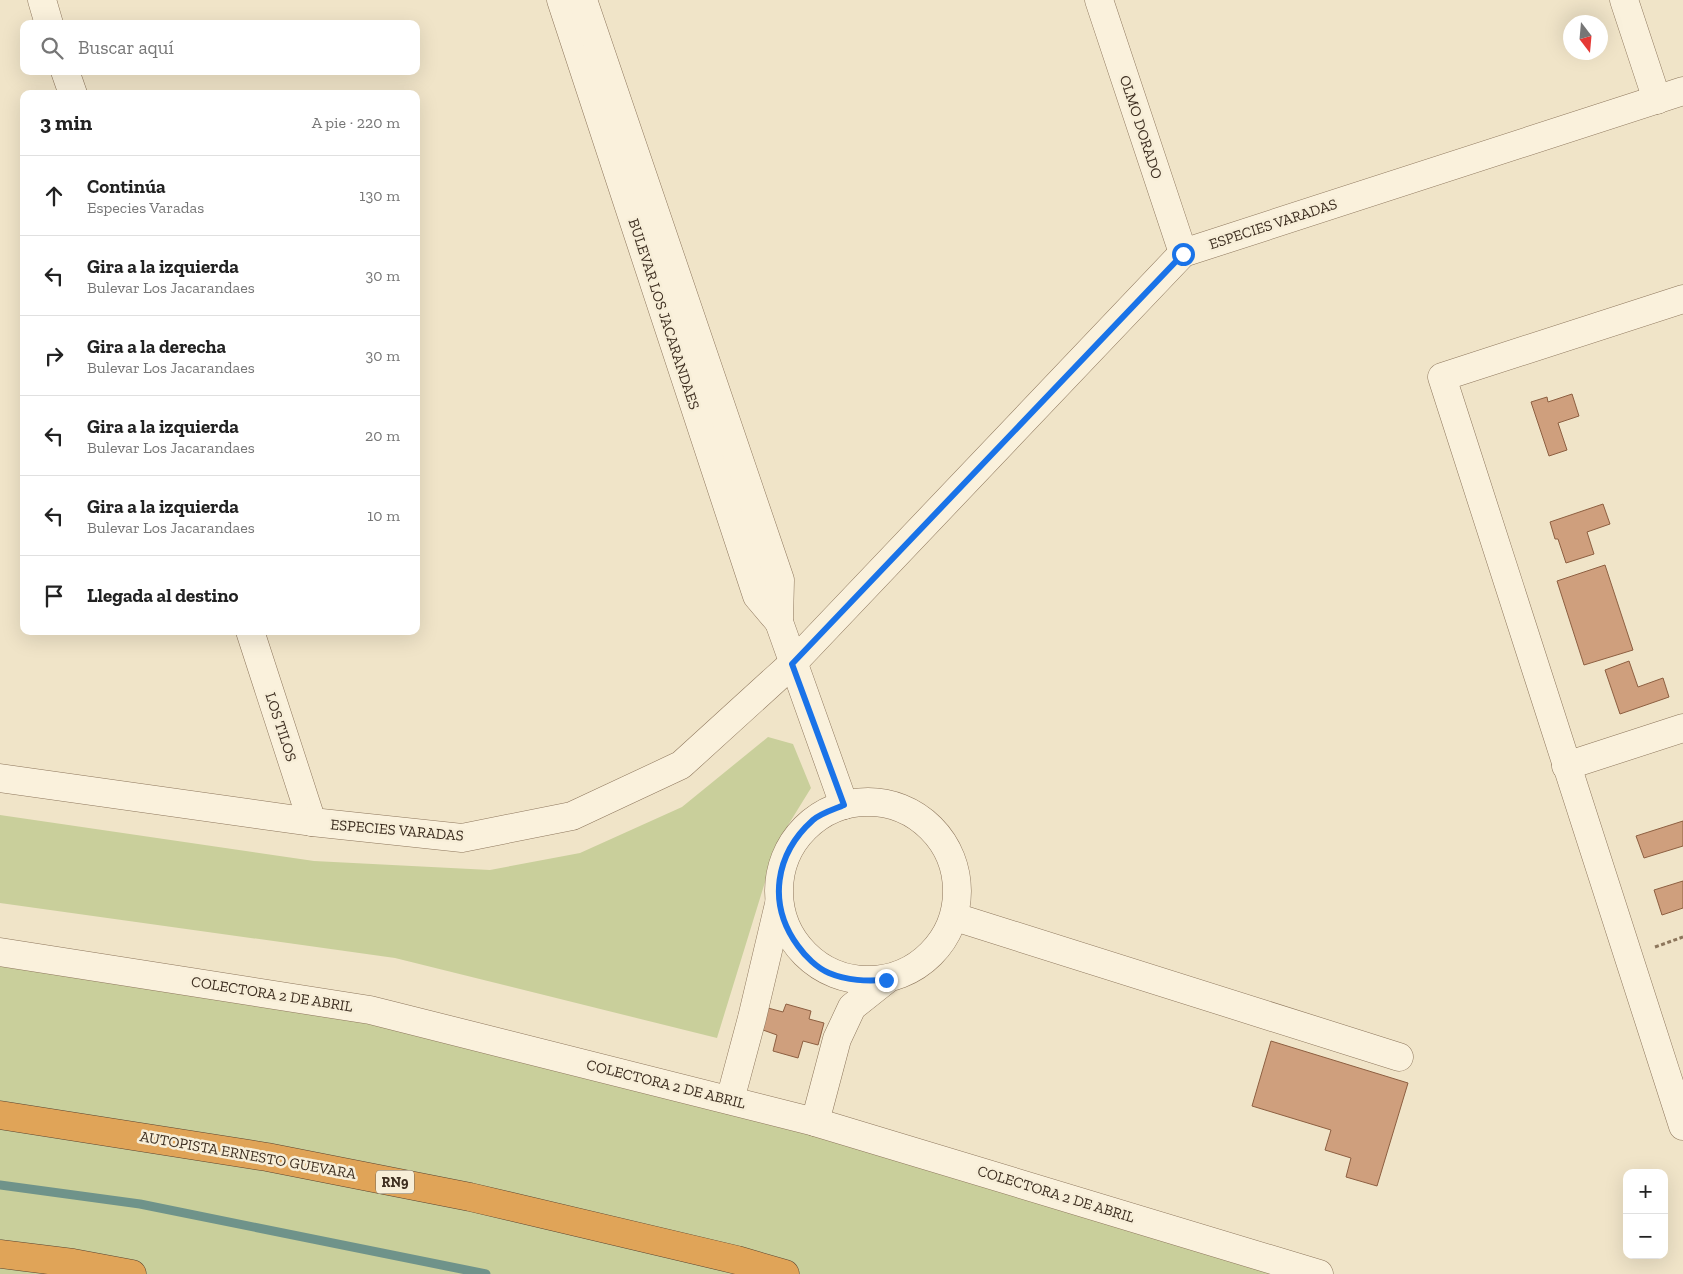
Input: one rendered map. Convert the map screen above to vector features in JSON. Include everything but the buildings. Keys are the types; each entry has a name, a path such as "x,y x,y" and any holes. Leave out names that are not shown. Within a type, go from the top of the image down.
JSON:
{"highway":[{"name":"AUTOPISTA ERNESTO GUEVARA","path":"0,1115 267,1157 460,1195 727,1258 785,1274"},
{"path":"0,1254 73,1263 132,1274"}],"street":[{"path":"42,0 49,20"},
{"name":"BULEVAR LOS JACARANDAES","path":"560,0 757,596 779,622"},
{"name":"BULEVAR LOS JACARANDAES","path":"583,0 780,580 779,622 792,664 844,805"},
{"name":"OLMO DORADO","path":"1099,0 1183,254"},
{"path":"1624,0 1657,100"},
{"path":"66,75 71,90"},
{"name":"ESPECIES VARADAS","path":"0,778 312,822 462,838 572,816 681,765 792,664 1183,254 1683,91"},
{"path":"1683,300 1442,377 1683,1126"},
{"name":"LOS TILOS","path":"251,635 312,822"},
{"path":"1566,766 1683,728"},
{"path":"730,1100 779,904 780,872 793,842 815,819 844,805 871,801 898,806 922,820 941,839 954,863 959,890 955,917 944,939 929,958 908,972 886,980 856,981 828,972 805,956 788,932 779,904"},
{"path":"955,917 1399,1058"},
{"name":"COLECTORA 2 DE ABRIL","path":"0,952 370,1010 815,1122 1319,1274"},
{"path":"815,1122 837,1038 852,1007 886,980"}],"green space":[{"path":"768,737 793,744 811,788 777,843 717,1038 395,958 0,903 0,815 314,861 490,870 580,853 682,807"},
{"path":"0,952 370,1010 1319,1274 0,1274"}],"waterway":[{"path":"0,1185 140,1204 486,1274"}],"route":[{"path":"886,980 856,981 828,972 805,956 788,932 779,904 780,872 793,842 815,819 844,805 792,664 1183,254"}]}
